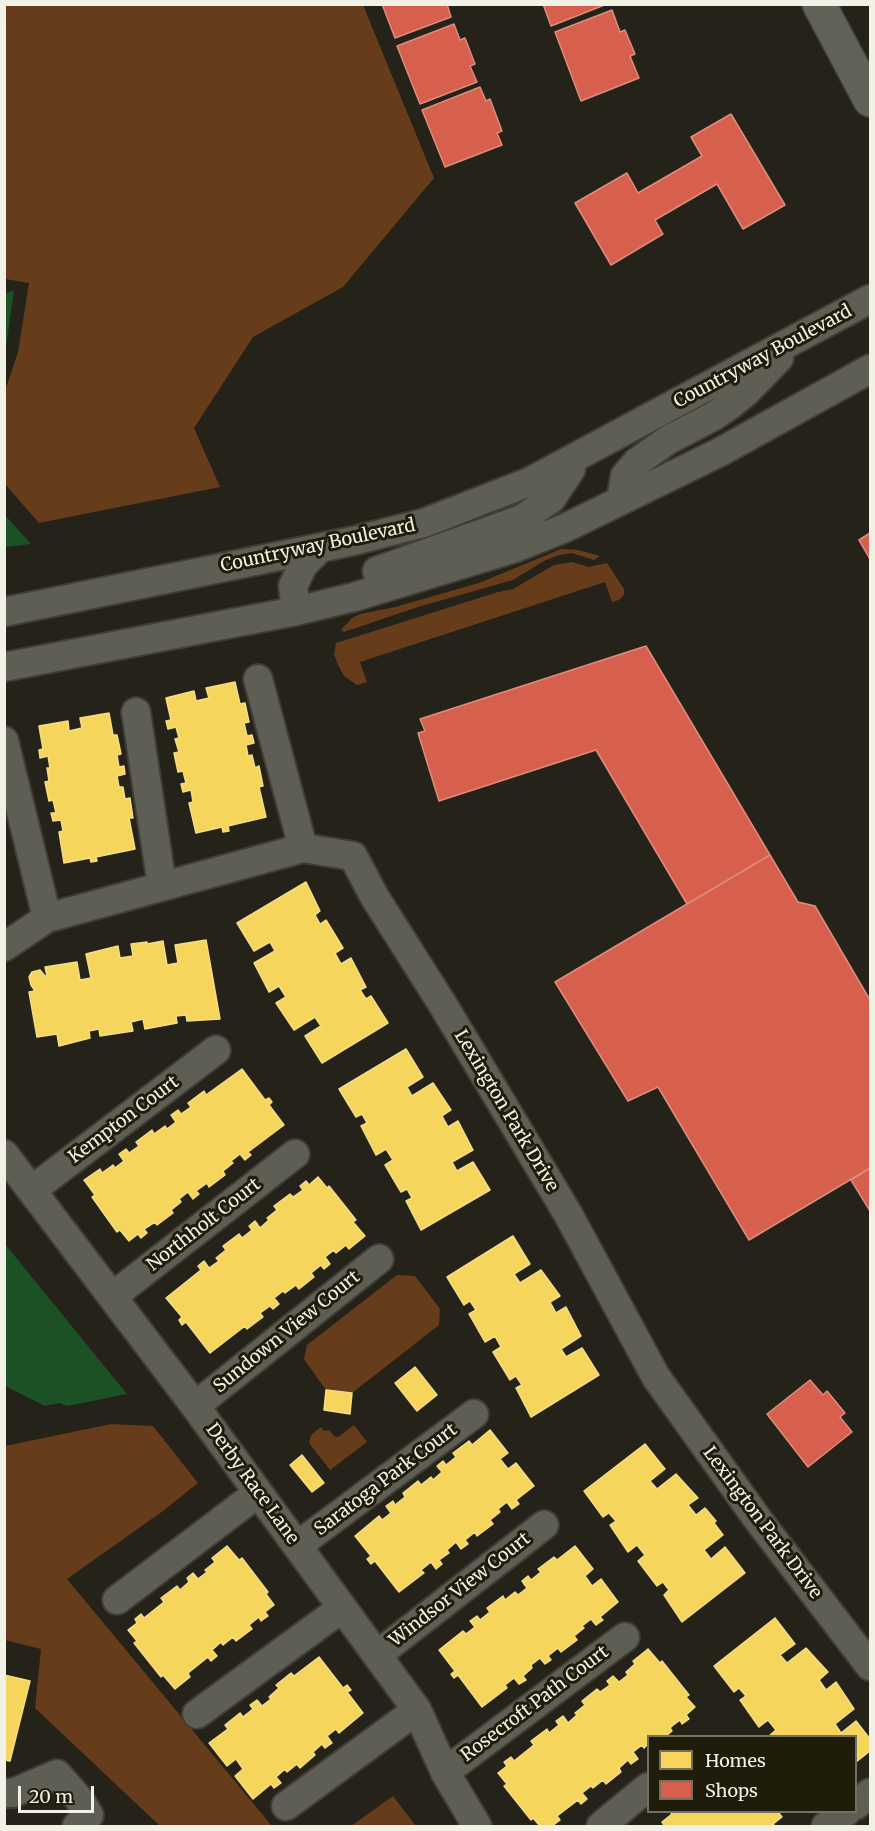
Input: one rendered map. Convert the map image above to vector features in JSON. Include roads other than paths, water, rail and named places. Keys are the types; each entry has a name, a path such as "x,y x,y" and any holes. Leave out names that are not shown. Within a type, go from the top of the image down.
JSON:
{"main road":[{"path":"819,4 870,100"}],"street":[{"name":"Countryway Boulevard","path":"4,612 320,548 423,523 529,482 870,299"},
{"path":"621,500 626,476 637,462 668,440 730,405 746,392 799,338"},
{"path":"4,667 308,608 354,597 515,548 565,528 720,452 870,369"},
{"path":"308,608 337,588 363,577 522,519 551,500 571,469 571,460"},
{"path":"308,608 293,586 303,565 320,548"},
{"path":"258,679 303,848"},
{"path":"136,712 162,886"},
{"path":"4,741 47,918"},
{"name":"Lexington Park Drive","path":"4,947 47,918 303,848 353,856 374,896 443,1005 568,1214 656,1377 759,1521 870,1666"},
{"name":"Kempton Court","path":"32,1190 216,1050"},
{"name":"Derby Race Lane","path":"4,1154 195,1406 417,1710 445,1772 477,1827"},
{"name":"Northholt Court","path":"113,1296 295,1154"},
{"name":"Sundown View Court","path":"195,1406 380,1259"},
{"name":"Saratoga Park Court","path":"297,1546 474,1414"},
{"path":"117,1600 258,1493"},
{"name":"Windsor View Court","path":"377,1655 544,1525"},
{"path":"197,1714 342,1608"},
{"name":"Rosecroft Path Court","path":"445,1772 625,1637"},
{"path":"286,1806 417,1710"},
{"path":"4,1793 13,1793 57,1774 79,1799 89,1815 77,1827"},
{"path":"601,1827 647,1788"},
{"path":"857,1803 870,1793"},
{"path":"826,1827 845,1813"}]}
